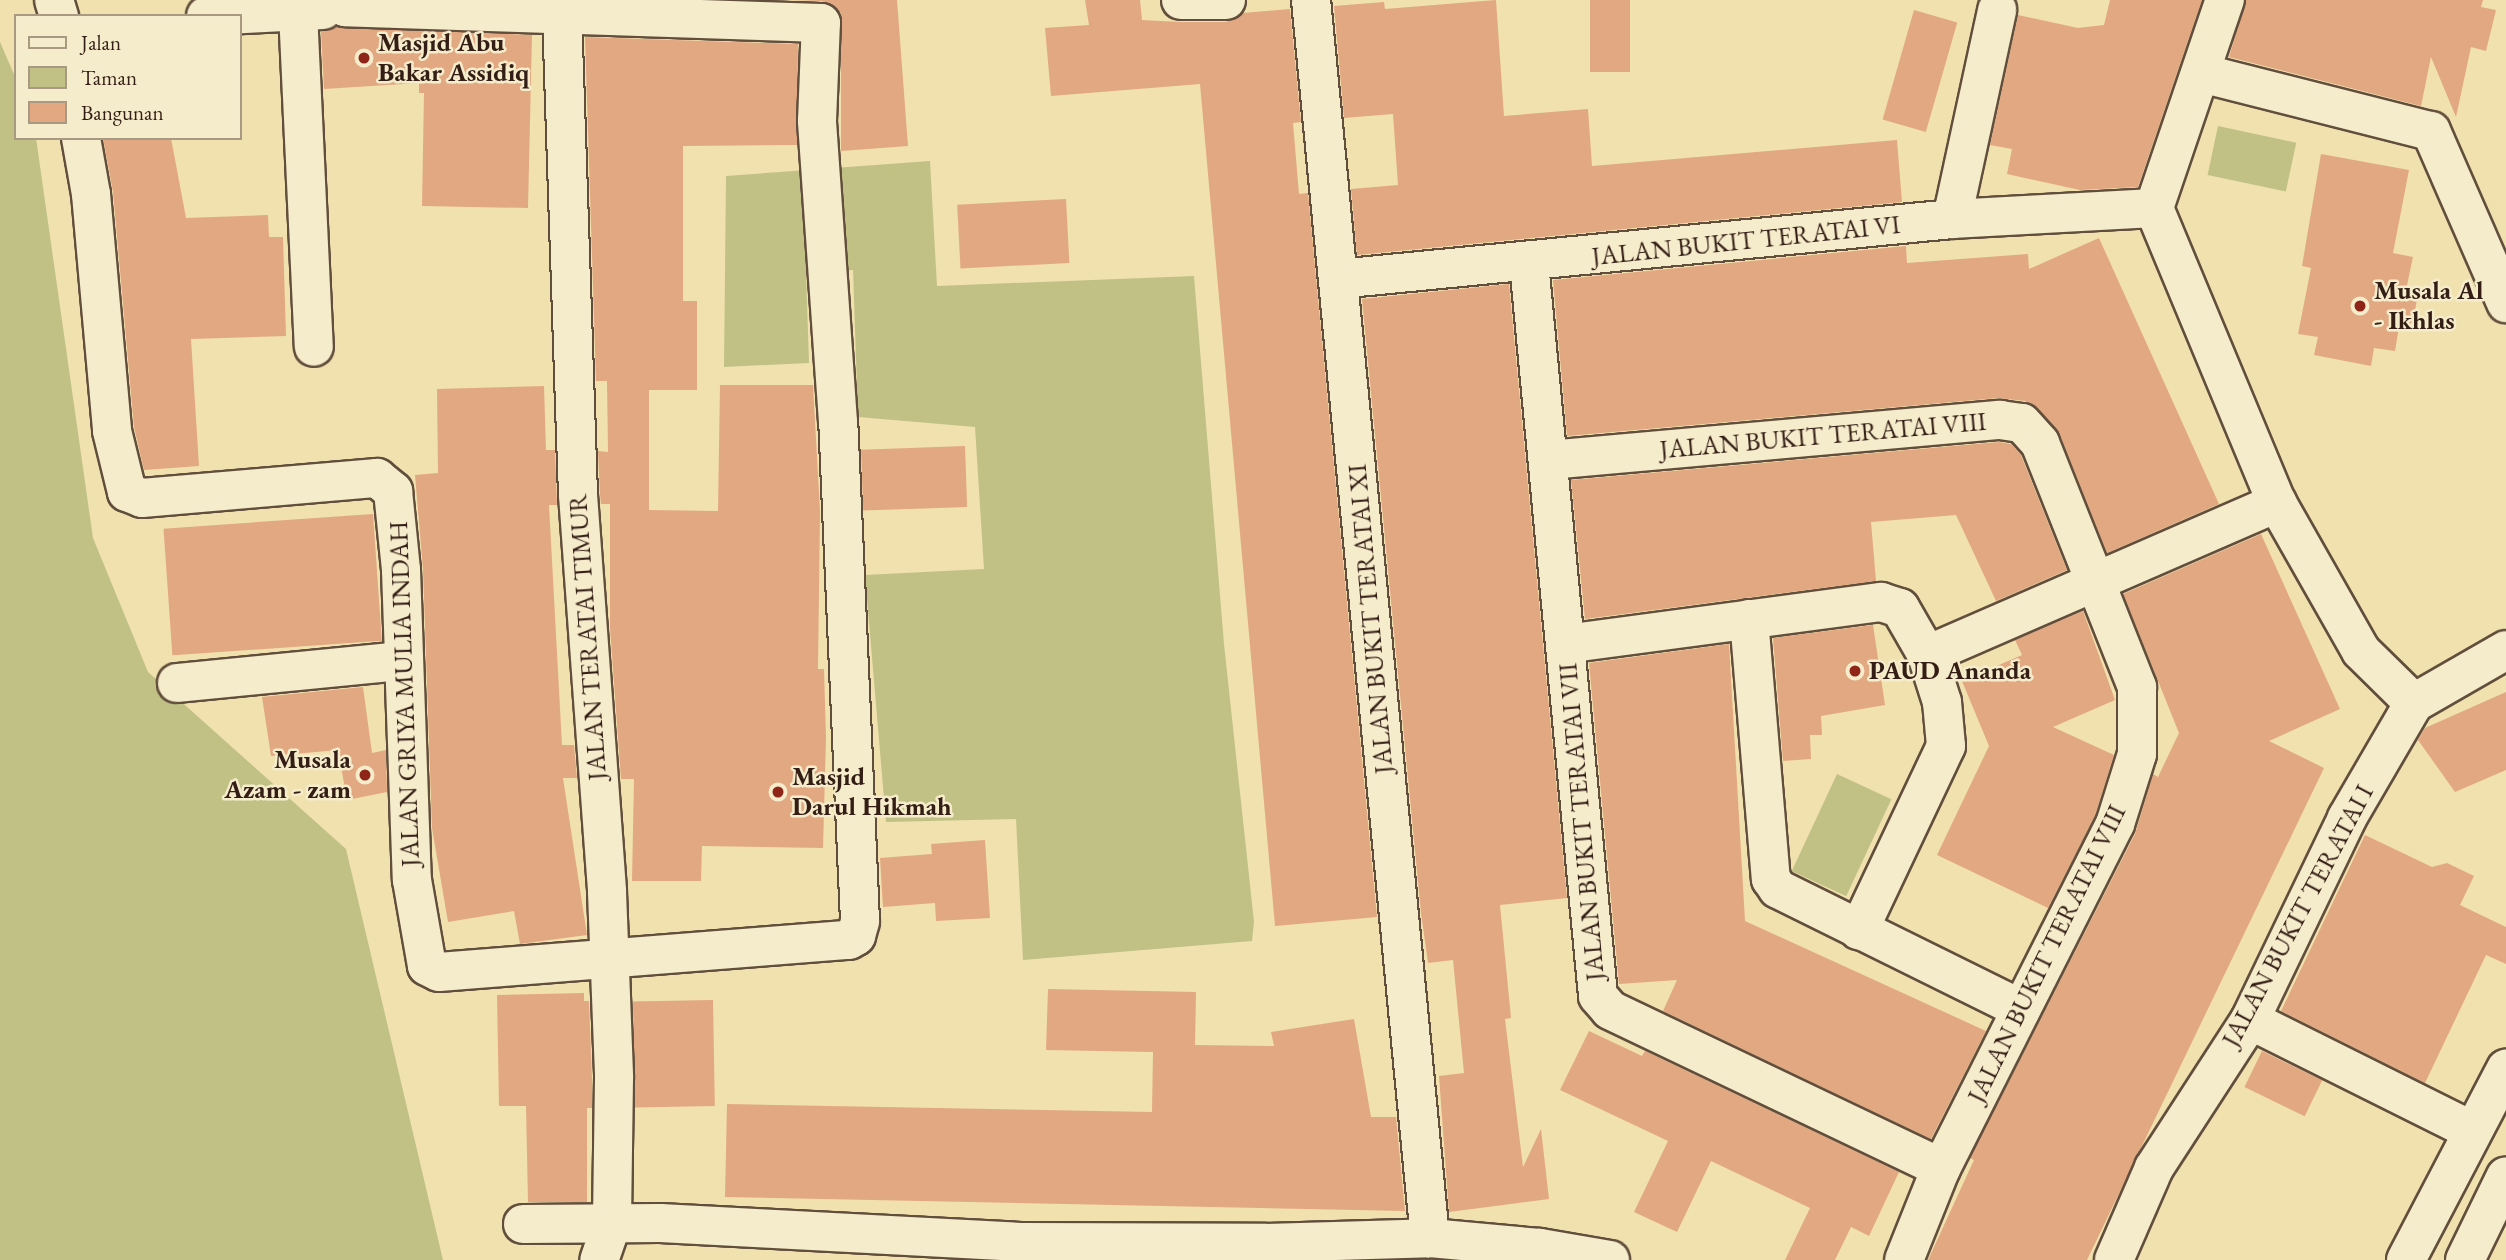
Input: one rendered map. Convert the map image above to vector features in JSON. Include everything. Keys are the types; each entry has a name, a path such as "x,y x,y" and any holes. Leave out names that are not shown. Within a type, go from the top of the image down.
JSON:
{"street":[{"path":"1181,0 1226,0"},
{"name":"JALAN BUKIT TERATAI XI","path":"1311,0 1430,1238"},
{"path":"2225,0 2154,208 2277,503 2361,651 2414,703"},
{"path":"242,14 298,12 345,4 562,13 823,12 817,121 838,422 858,930 840,944 607,959"},
{"path":"1952,219 1997,10"},
{"path":"298,12 314,347"},
{"name":"JALAN TERATAI TIMUR","path":"562,13 578,495 607,892 607,959 614,1079 612,1223 599,1260"},
{"path":"2201,73 2431,131 2506,303"},
{"name":"JALAN GRIYA MULIA INDAH","path":"82,140 91,194 112,431 123,486 142,498 306,481 377,478 385,483 397,504 401,661 412,880 428,966 439,972 607,959"},
{"name":"JALAN BUKIT TERATAI VI","path":"1338,279 1529,263 1952,219 2154,208"},
{"name":"JALAN BUKIT TERATAI VII","path":"1529,263 1595,983 1603,1004 1941,1168"},
{"name":"JALAN BUKIT TERATAI VIII","path":"1549,460 2000,420 2022,423 2040,443 2098,583 2137,687 2137,754 2115,824 1941,1168 1903,1260"},
{"path":"1927,655 2277,503"},
{"path":"1565,644 1881,602 1900,608 1927,655 1942,702 1946,746 1859,929"},
{"path":"1749,619 1771,880 1777,888 2021,1009"},
{"name":"JALAN BUKIT TERATAI I","path":"2114,1260 2154,1168 2249,1020 2347,818 2414,703 2506,650"},
{"path":"177,683 401,661"},
{"path":"2249,1020 2471,1130"},
{"path":"2406,1260 2471,1130 2506,1069"},
{"path":"2465,1260 2506,1176"},
{"path":"523,1224 612,1223 1019,1251 1430,1238 1551,1249 1610,1260"}],"green space":[{"path":"0,42 14,74 14,140 36,140 93,538 148,672 346,849 443,1260 0,1260"},
{"path":"2218,126 2296,143 2286,192 2208,175"},
{"path":"930,161 937,286 1194,276 1224,644 1254,922 1252,941 1023,960 1016,819 886,822 865,575 984,569 975,427 858,417 853,270 806,272 809,363 724,367 726,176"},
{"path":"1837,774 1891,799 1846,896 1792,871"}],"building":[{"path":"788,0 897,0 908,146 841,151 841,13 822,1"},
{"path":"1085,0 1140,0 1142,20 1181,22 1226,22 1243,13 1290,9 1301,122 1293,123 1299,194 1308,193 1377,917 1275,926 1200,84 1051,96 1045,28 1089,25"},
{"path":"1496,0 1504,116 1588,109 1592,166 1897,140 1902,202 1357,255 1351,189 1398,185 1393,114 1344,118 1334,6 1384,2 1385,9"},
{"path":"1590,0 1630,0 1630,72 1590,72"},
{"path":"2110,0 2202,0 2138,187 2080,190 2007,174 2012,149 1990,145 2018,15 2078,28 2104,25"},
{"path":"2246,0 2483,0 2481,7 2496,10 2486,51 2471,47 2456,117 2431,57 2421,106 2229,57"},
{"path":"1914,10 1957,22 1926,132 1883,120"},
{"path":"337,27 532,35 528,208 422,206 424,93 419,93 419,83 324,89 321,32"},
{"path":"585,37 798,44 797,145 683,146 683,301 697,301 697,390 649,390 649,510 718,511 720,385 813,385 820,511 818,669 824,669 826,738 823,848 702,846 701,881 632,881 634,779 621,779 610,628 610,504 601,504 600,494 598,451 608,452 607,381 596,381"},
{"path":"103,140 171,140 186,218 268,215 269,237 283,237 286,336 191,339 199,466 144,470 134,427 113,192"},
{"path":"2321,154 2409,170 2393,253 2413,257 2406,290 2418,292 2413,324 2400,321 2395,351 2374,348 2371,366 2314,355 2318,337 2298,334 2311,268 2302,266"},
{"path":"1066,199 1069,263 960,269 957,205"},
{"path":"2099,238 2219,504 2107,553 2060,435 2038,408 2025,401 1998,398 1567,436 1553,280 1906,246 1907,263 2028,254 2029,269"},
{"path":"1509,284 1567,898 1500,905 1511,1018 1505,1019 1523,1167 1541,1129 1549,1199 1449,1212 1439,1076 1464,1073 1453,960 1428,963 1421,913 1362,299"},
{"path":"544,386 546,450 555,450 557,505 549,505 562,745 574,745 577,778 563,778 587,935 520,944 514,911 448,922 432,828 423,569 415,475 438,473 437,389"},
{"path":"1999,442 2011,444 2021,455 2067,570 1996,601 1956,515 1871,522 1876,581 1585,619 1571,480"},
{"path":"965,446 967,507 863,511 861,450"},
{"path":"373,514 382,641 172,655 164,529"},
{"path":"2261,534 2340,709 2269,741 2324,768 2087,1260 1928,1260 1974,1160 1970,1158 2135,834 2153,774 2158,777 2179,733 2123,594"},
{"path":"2083,611 2115,700 2053,727 2114,755 2095,816 2048,908 1937,855 1989,746 1962,681 2022,655 2015,640"},
{"path":"1873,625 1885,705 1821,716 1822,735 1810,735 1811,759 1783,761 1773,638"},
{"path":"1729,644 1745,921 1986,1031 1931,1139 1663,1011 1677,980 1619,984 1589,663"},
{"path":"363,687 372,753 386,750 387,792 347,800 338,750 271,756 262,697"},
{"path":"2506,692 2506,770 2455,792 2418,740 2425,728"},
{"path":"2365,835 2432,867 2447,863 2474,876 2460,905 2506,927 2506,964 2486,955 2425,1083 2281,1011"},
{"path":"985,840 990,918 936,921 935,903 883,907 880,858 932,854 931,844"},
{"path":"1048,989 1196,992 1195,1045 1274,1046 1271,1032 1354,1019 1371,1117 1396,1117 1405,1211 725,1197 727,1104 1152,1112 1153,1052 1046,1050"},
{"path":"584,993 584,1001 589,1001 592,1078 592,1108 587,1108 587,1202 528,1202 526,1106 499,1106 497,995"},
{"path":"713,1000 715,1106 635,1107 633,1001"},
{"path":"1589,1031 1642,1056 1645,1051 1899,1172 1869,1236 1851,1227 1835,1260 1785,1260 1810,1208 1711,1161 1677,1232 1634,1212 1668,1141 1560,1090"},
{"path":"2262,1051 2322,1080 2305,1116 2244,1087"}],"place":[{"name":"Masjid Abu Bakar Assidiq","path":"364,58"},
{"name":"Musala Al - Ikhlas","path":"2360,306"},
{"name":"PAUD Ananda","path":"1855,671"},
{"name":"Musala Azam - zam","path":"365,775"},
{"name":"Masjid Darul Hikmah","path":"778,792"}]}
